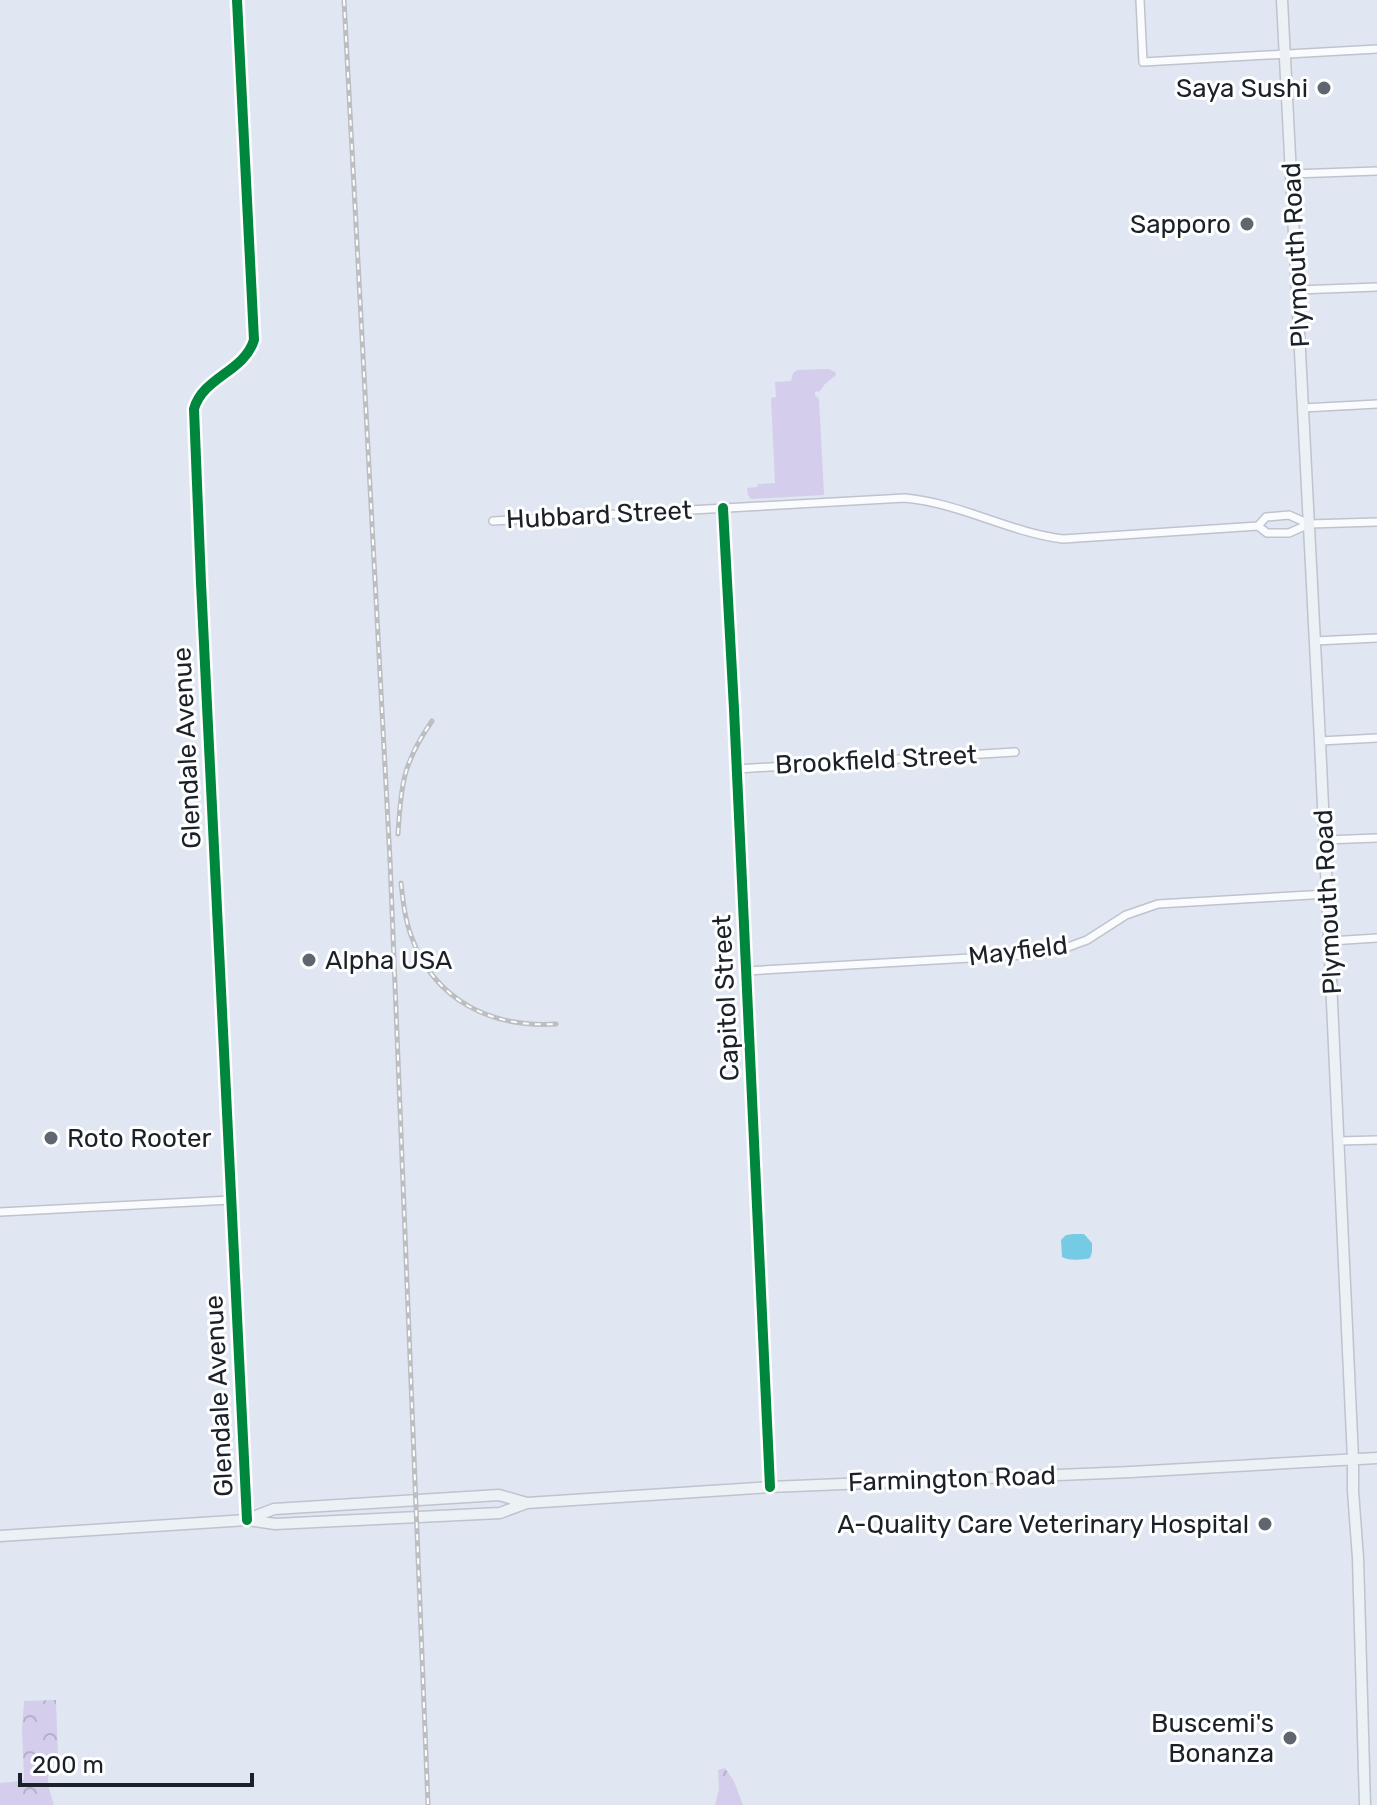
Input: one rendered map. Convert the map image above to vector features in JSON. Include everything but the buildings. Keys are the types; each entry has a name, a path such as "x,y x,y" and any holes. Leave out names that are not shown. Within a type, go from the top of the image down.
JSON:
{"main road":[{"name":"Plymouth Road","path":"1282,0 1330,941 1358,1558 1365,1805"},
{"name":"Farmington Road","path":"0,1536 247,1520 275,1524 500,1513 527,1503 770,1487 1377,1458"},
{"name":"Farmington Road","path":"247,1520 274,1509 499,1495 527,1503"}],"street":[{"name":"Glendale Avenue","path":"237,0 254,340 246,356 200,394 194,409 247,1520"},
{"path":"1140,0 1143,62 1377,49"},
{"path":"1292,174 1377,171"},
{"path":"1298,290 1377,287"},
{"path":"1303,408 1377,404"},
{"name":"Hubbard Street","path":"493,521 905,498 938,503 1038,535 1063,539 1258,526"},
{"name":"Capitol Street","path":"723,508 770,1487"},
{"path":"1309,524 1289,515 1266,517 1258,526 1267,533 1289,533 1309,524 1377,522"},
{"path":"1315,641 1377,638"},
{"path":"1320,741 1377,738"},
{"name":"Brookfield Street","path":"737,769 1015,752"},
{"path":"1325,840 1377,838"},
{"name":"Mayfield","path":"746,971 1041,954 1087,940 1126,915 1158,904 1327,894"},
{"path":"1330,941 1377,938"},
{"path":"1339,1141 1377,1140"},
{"path":"0,1212 231,1200"}],"green space":[{"path":"829,369 836,375 815,392 819,399 824,495 751,499 747,488 775,483 771,398 776,397 775,382 791,381 797,370"},
{"path":"56,1700 58,1755 49,1760 48,1785 54,1805 0,1805 0,1783 24,1779 24,1701"},
{"path":"725,1768 734,1781 743,1805 715,1805 719,1789 718,1770"}],"water":[{"path":"1084,1234 1092,1243 1090,1258 1076,1260 1062,1257 1061,1240 1066,1235"}],"railway":[{"path":"344,0 390,860 428,1805"},
{"path":"398,834 405,774 415,749 432,721"},
{"path":"401,883 412,938 435,979 451,994 488,1015 532,1024 556,1024"}],"cycle path":[{"path":"237,0 254,340 242,360 206,389 194,409 247,1520"},
{"path":"723,508 770,1487"}],"place":[{"name":"Saya Sushi","path":"1324,88"},
{"name":"Sapporo","path":"1247,224"},
{"name":"Alpha USA","path":"309,960"},
{"name":"Roto Rooter","path":"51,1138"},
{"name":"A-Quality Care Veterinary Hospital","path":"1265,1524"},
{"name":"Buscemi's Bonanza","path":"1290,1738"}]}
